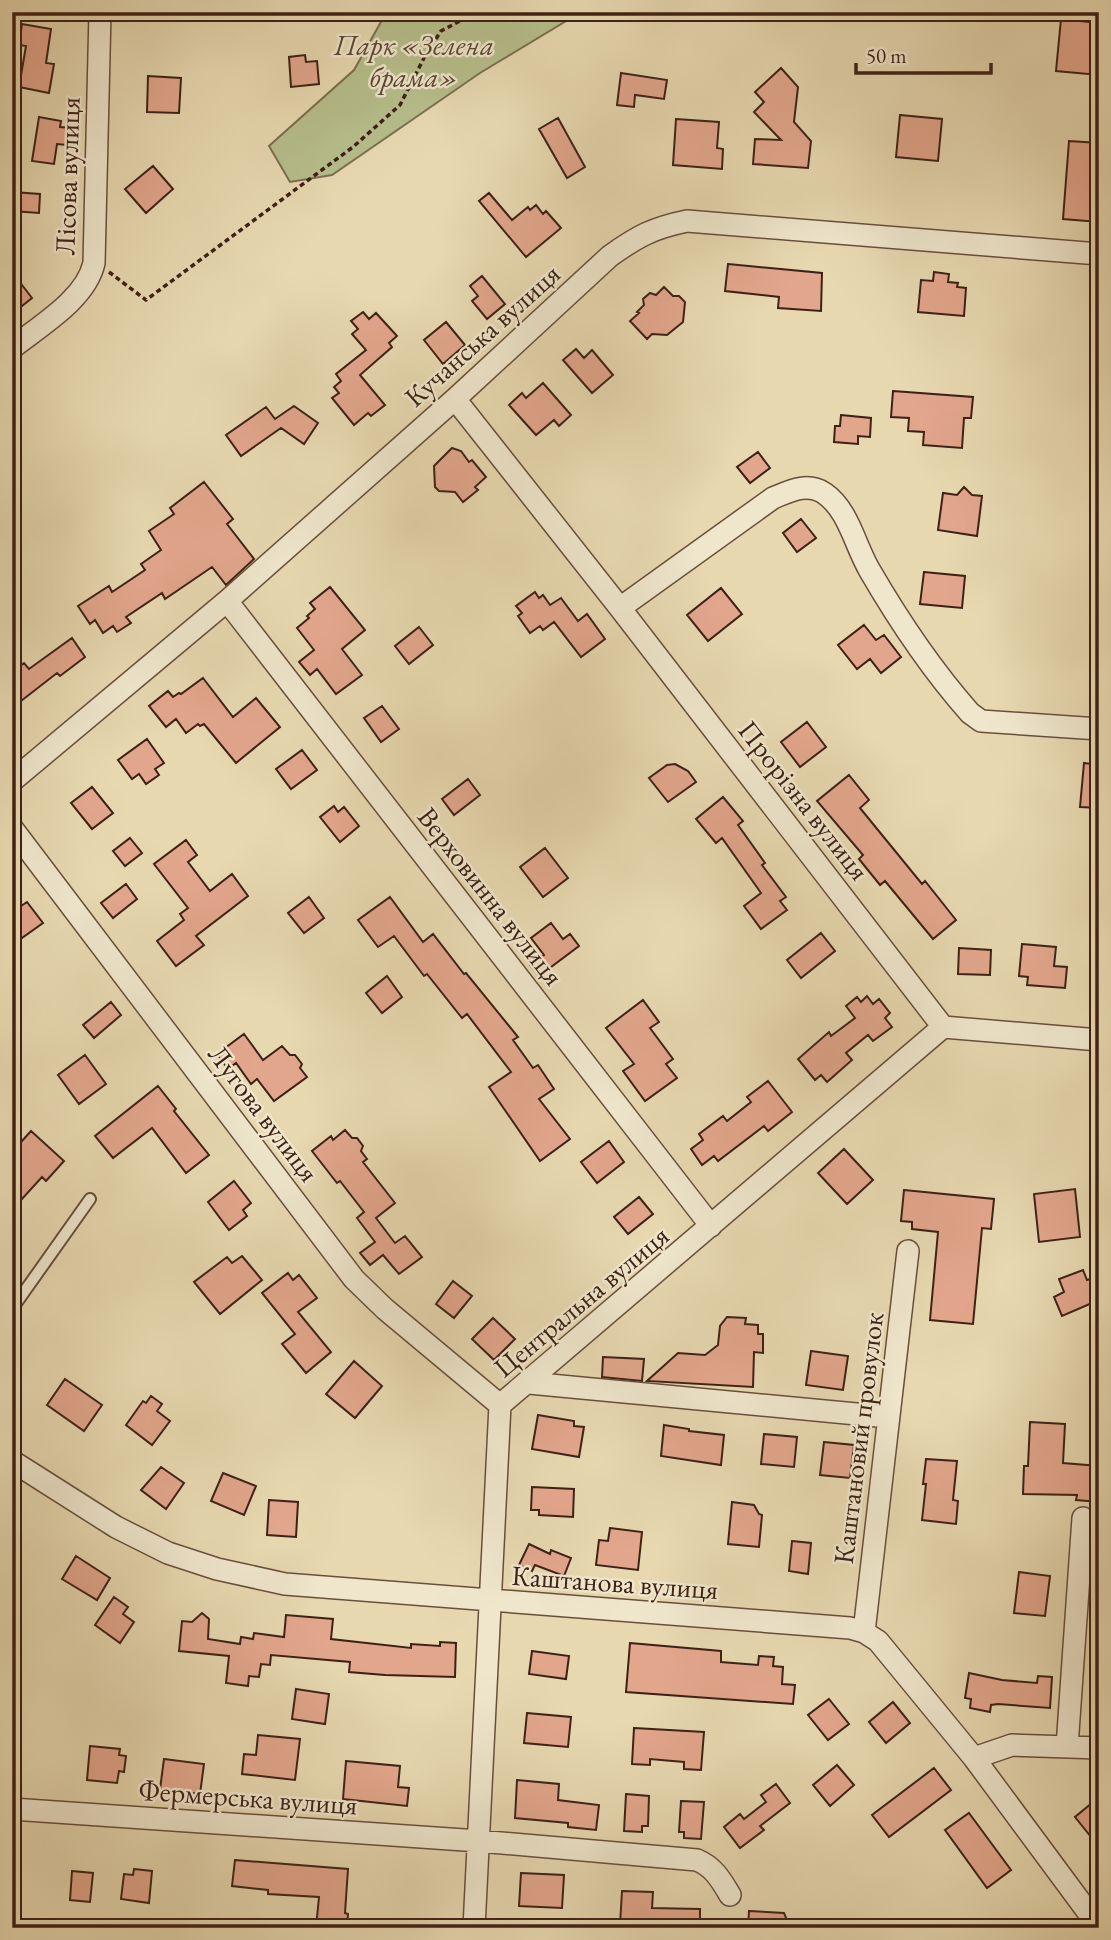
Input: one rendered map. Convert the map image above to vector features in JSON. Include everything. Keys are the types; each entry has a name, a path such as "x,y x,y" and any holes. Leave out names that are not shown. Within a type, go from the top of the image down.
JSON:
{"street":[{"name":"Лісова вулиця","path":"12,348 80,293 91,277 94,262 100,12"},
{"name":"Кучанська вулиця","path":"12,781 227,601 455,399 610,256 633,239 657,227 687,221 1099,254"},
{"name":"Прорізна вулиця","path":"455,399 943,1027"},
{"path":"620,608 773,498 808,487 821,491 839,505 860,554 896,615 970,713 981,721 1099,729"},
{"name":"Верховинна вулиця","path":"227,601 711,1226"},
{"name":"Лугова вулиця","path":"12,828 354,1279 385,1309 500,1405"},
{"path":"943,1027 1099,1040"},
{"name":"Центральна вулиця","path":"474,1928 500,1405 943,1027"},
{"name":"Каштановий провулок","path":"864,1632 908,1251"},
{"path":"529,1382 888,1417"},
{"name":"Каштанова вулиця","path":"12,1461 116,1527 168,1553 217,1569 285,1584 850,1628 864,1632"},
{"path":"1067,1747 1083,1518"},
{"path":"864,1632 878,1641 975,1758 1099,1927"},
{"path":"975,1758 1012,1745 1099,1748"},
{"name":"Фермерська вулиця","path":"12,1809 479,1841 697,1860 707,1864 717,1874 730,1895"}],"lane":[{"path":"12,1309 90,1199"}],"path":[{"path":"91,277 107,270 146,300 353,147 400,105 441,31 477,12"}],"green space":[{"name":"Парк «Зелена брама»","path":"382,12 581,12 480,73 332,175 290,182 269,146 354,70 382,20"}],"building":[{"path":"1061,19 1099,23 1099,75 1056,71"},
{"path":"22,24 51,29 46,63 54,64 49,93 19,87 26,46 19,45"},
{"path":"305,55 306,62 317,61 319,84 291,87 289,57"},
{"path":"781,68 798,87 794,122 811,141 808,168 753,164 755,139 781,140 754,112 764,102 755,92"},
{"path":"621,73 667,80 664,99 635,95 634,107 617,105"},
{"path":"148,76 181,78 179,113 147,112"},
{"path":"900,115 942,119 938,161 896,157"},
{"path":"39,117 61,121 60,127 70,128 67,145 57,144 54,164 32,161"},
{"path":"558,118 585,167 567,178 539,129"},
{"path":"676,119 719,122 717,148 723,149 722,169 673,165"},
{"path":"1069,141 1099,143 1099,222 1063,219"},
{"path":"153,166 173,189 146,213 125,189"},
{"path":"12,192 40,194 39,213 12,211"},
{"path":"489,193 512,220 528,207 530,210 536,205 543,214 546,211 561,228 526,257 479,201"},
{"path":"728,264 822,273 821,311 778,308 779,297 725,291"},
{"path":"12,272 32,298 12,314"},
{"path":"934,272 949,274 948,282 958,283 957,287 966,288 964,316 918,312 921,280 933,281"},
{"path":"482,276 505,304 487,319 472,301 478,296 470,286"},
{"path":"664,287 685,302 683,322 667,335 652,334 647,339 630,321 644,305 643,299 650,293 656,295"},
{"path":"363,312 369,319 376,313 397,336 389,343 392,347 360,375 385,405 371,416 368,413 354,425 332,398 339,393 334,387 341,381 336,374 366,350 352,334 358,329 351,321"},
{"path":"446,322 465,345 443,364 424,340"},
{"path":"576,349 584,358 592,350 613,375 592,393 563,360"},
{"path":"543,383 571,415 559,426 554,420 536,435 509,405 522,393 526,398"},
{"path":"893,391 973,397 971,418 964,418 962,448 923,445 924,432 908,431 909,418 891,417"},
{"path":"294,406 318,423 304,444 281,428 241,456 226,435 266,407 275,419"},
{"path":"841,415 871,418 870,437 858,436 858,444 834,442 835,426 840,426"},
{"path":"452,448 461,451 469,462 472,460 486,477 475,487 478,490 463,502 455,492 439,491 435,487 434,466"},
{"path":"758,452 770,468 750,483 737,467"},
{"path":"204,482 233,519 227,524 254,559 226,585 212,567 165,599 162,593 126,617 131,623 117,632 113,626 103,633 95,620 90,624 78,606 109,586 112,592 145,570 141,564 161,550 149,531 174,514 170,508"},
{"path":"964,487 972,495 982,496 977,536 938,530 943,493 957,495"},
{"path":"801,519 816,538 797,552 783,533"},
{"path":"924,572 965,576 962,608 920,604"},
{"path":"330,587 365,630 342,649 362,675 336,694 317,669 310,675 299,662 314,650 297,628 315,609 310,603"},
{"path":"721,588 742,614 708,641 687,615"},
{"path":"535,592 539,598 543,595 550,605 561,598 578,621 587,614 605,639 581,657 554,622 543,630 540,626 530,633 518,616 522,613 516,606"},
{"path":"864,625 876,640 884,635 901,657 881,673 870,659 857,669 838,645"},
{"path":"419,627 433,645 409,664 395,646"},
{"path":"72,638 85,657 60,676 57,673 12,708 12,672 24,663 29,669"},
{"path":"203,678 233,717 256,698 280,727 236,763 204,724 198,724 186,733 176,719 166,727 149,706 168,691 173,697"},
{"path":"382,706 399,729 381,742 364,718"},
{"path":"807,722 826,747 800,767 781,742"},
{"path":"147,739 164,763 155,769 159,775 146,784 139,774 132,779 118,760"},
{"path":"302,750 317,770 291,789 276,769"},
{"path":"1084,763 1099,765 1099,808 1080,807"},
{"path":"675,764 688,771 696,782 668,802 649,778 667,765"},
{"path":"849,775 869,800 860,808 922,884 925,881 956,920 933,939 885,881 880,885 859,859 863,855 817,801"},
{"path":"468,779 480,795 454,815 442,799"},
{"path":"92,787 113,813 92,829 71,803"},
{"path":"723,797 743,821 738,825 765,863 762,865 786,897 780,901 787,910 761,929 744,906 761,893 722,838 716,843 696,819"},
{"path":"334,806 338,812 344,807 359,826 340,842 320,817"},
{"path":"130,838 142,853 125,866 113,851"},
{"path":"186,840 197,855 188,862 210,891 232,874 248,896 196,936 204,945 176,966 157,941 184,920 180,914 188,908 154,864"},
{"path":"545,848 568,878 543,897 520,867"},
{"path":"126,884 137,899 113,918 101,903"},
{"path":"309,897 324,918 304,933 288,913"},
{"path":"390,897 423,942 433,934 518,1037 513,1040 533,1068 538,1065 554,1089 539,1099 570,1139 540,1161 489,1087 511,1072 467,1014 462,1018 427,974 424,976 394,936 378,947 358,920"},
{"path":"27,902 43,923 12,945 12,912"},
{"path":"551,923 563,939 570,934 579,946 539,976 530,965 544,955 531,938"},
{"path":"821,933 835,951 801,978 787,960"},
{"path":"1022,944 1056,947 1054,966 1067,967 1065,988 1027,985 1028,977 1019,976"},
{"path":"959,948 991,950 990,975 958,974"},
{"path":"387,976 402,997 382,1013 366,993"},
{"path":"867,996 873,1004 879,999 890,1013 885,1018 892,1027 873,1041 868,1035 846,1053 852,1060 827,1082 821,1075 815,1080 798,1059 829,1032 831,1036 855,1018 846,1006 857,997 861,1002"},
{"path":"643,1000 659,1022 650,1028 673,1059 666,1064 677,1078 645,1101 623,1071 634,1064 606,1028"},
{"path":"111,1002 121,1015 94,1038 83,1025"},
{"path":"244,1034 263,1060 282,1046 290,1055 295,1055 307,1077 274,1101 257,1079 251,1084 236,1063 228,1069 217,1054"},
{"path":"85,1055 106,1084 79,1104 58,1075"},
{"path":"768,1081 792,1112 768,1131 764,1126 718,1161 714,1156 702,1165 691,1149 703,1140 699,1134 723,1116 727,1121 751,1102 747,1097"},
{"path":"158,1086 209,1155 186,1173 152,1128 113,1158 95,1136"},
{"path":"345,1130 363,1146 361,1151 367,1159 363,1162 395,1203 376,1218 395,1243 405,1236 422,1257 399,1274 383,1255 370,1265 360,1253 375,1242 357,1218 364,1212 312,1151 331,1136 333,1140"},
{"path":"31,1131 64,1161 46,1181 42,1177 12,1210 12,1152"},
{"path":"609,1141 624,1162 597,1183 581,1162"},
{"path":"844,1149 873,1180 847,1204 818,1173"},
{"path":"234,1181 251,1203 243,1210 247,1216 229,1230 208,1202"},
{"path":"1075,1189 1080,1237 1039,1242 1034,1194"},
{"path":"904,1190 994,1199 991,1229 982,1228 973,1324 930,1320 938,1232 912,1229 912,1222 901,1221"},
{"path":"639,1197 653,1214 628,1234 614,1217"},
{"path":"242,1256 262,1280 220,1314 194,1282 227,1257 232,1263"},
{"path":"1083,1270 1087,1280 1093,1278 1099,1292 1099,1300 1062,1316 1054,1297 1064,1292 1059,1279"},
{"path":"288,1273 293,1280 299,1275 317,1298 298,1312 331,1352 306,1373 282,1344 295,1334 262,1293"},
{"path":"453,1281 472,1296 454,1318 436,1304"},
{"path":"727,1317 746,1318 745,1324 758,1325 758,1334 763,1334 763,1353 754,1352 753,1387 647,1381 678,1353 705,1355 718,1345 720,1326"},
{"path":"493,1318 515,1339 494,1360 472,1339"},
{"path":"811,1351 848,1356 843,1390 806,1385"},
{"path":"603,1357 644,1359 642,1381 602,1377"},
{"path":"354,1361 382,1386 355,1418 326,1394"},
{"path":"65,1379 102,1405 84,1431 47,1405"},
{"path":"151,1396 162,1404 157,1411 170,1421 152,1445 126,1425 143,1401 146,1403"},
{"path":"538,1415 574,1421 574,1426 584,1427 579,1457 532,1449"},
{"path":"1030,1422 1065,1424 1063,1463 1099,1466 1099,1502 1076,1500 1077,1495 1023,1494 1024,1466 1028,1466"},
{"path":"664,1425 724,1435 721,1465 661,1456"},
{"path":"764,1434 797,1437 794,1467 761,1464"},
{"path":"824,1442 854,1445 850,1478 820,1475"},
{"path":"926,1459 957,1461 953,1500 958,1501 956,1524 922,1520"},
{"path":"161,1467 184,1483 166,1509 141,1490"},
{"path":"223,1473 256,1486 244,1515 211,1501"},
{"path":"532,1487 574,1489 573,1517 539,1515 539,1510 531,1510"},
{"path":"269,1500 298,1502 296,1537 267,1535"},
{"path":"732,1502 754,1505 762,1515 759,1547 728,1544"},
{"path":"610,1528 642,1532 638,1570 596,1565 599,1540 608,1541"},
{"path":"792,1541 811,1543 808,1574 789,1571"},
{"path":"529,1544 550,1554 551,1550 571,1558 564,1576 535,1565 532,1571 519,1565"},
{"path":"76,1556 110,1578 97,1600 62,1579"},
{"path":"1019,1572 1050,1576 1045,1616 1014,1613"},
{"path":"114,1597 128,1607 123,1614 134,1622 120,1643 95,1625"},
{"path":"202,1613 209,1619 208,1639 240,1644 241,1637 253,1639 254,1633 284,1637 286,1615 333,1619 331,1639 411,1648 411,1644 440,1646 440,1642 456,1643 455,1677 349,1672 350,1662 271,1655 270,1665 261,1664 259,1677 249,1676 248,1686 226,1683 229,1656 179,1651 182,1621 192,1622"},
{"path":"630,1643 721,1651 721,1662 758,1665 759,1656 774,1657 773,1666 783,1667 782,1684 795,1685 793,1704 626,1692"},
{"path":"532,1651 569,1656 566,1679 529,1674"},
{"path":"969,1673 1002,1680 1037,1683 1038,1676 1052,1677 1050,1708 998,1704 991,1705 990,1712 970,1708 971,1699 965,1698"},
{"path":"296,1689 329,1694 325,1724 292,1719"},
{"path":"829,1699 849,1724 828,1740 808,1715"},
{"path":"893,1702 910,1723 886,1743 869,1722"},
{"path":"527,1713 571,1717 568,1747 524,1743"},
{"path":"634,1728 704,1732 701,1770 684,1769 684,1762 650,1759 650,1765 632,1764"},
{"path":"258,1735 300,1739 295,1780 242,1774 244,1754 256,1755"},
{"path":"90,1746 120,1749 119,1755 126,1756 124,1772 119,1771 117,1783 87,1780"},
{"path":"164,1759 204,1764 200,1794 160,1789"},
{"path":"346,1761 400,1766 398,1787 409,1788 407,1806 343,1799"},
{"path":"837,1765 854,1785 830,1806 813,1785"},
{"path":"934,1768 951,1790 889,1837 872,1815"},
{"path":"517,1780 559,1784 558,1800 599,1805 596,1830 568,1827 568,1823 515,1818"},
{"path":"776,1784 790,1803 760,1826 764,1830 740,1848 724,1827 740,1814 744,1819 766,1802 761,1795"},
{"path":"626,1794 649,1796 648,1826 642,1826 642,1832 624,1831"},
{"path":"681,1801 704,1802 701,1839 684,1838 684,1832 679,1832"},
{"path":"1092,1803 1099,1811 1099,1847 1075,1817"},
{"path":"969,1813 1011,1870 987,1888 945,1830"},
{"path":"235,1860 348,1869 345,1913 348,1914 347,1928 316,1928 319,1897 268,1894 268,1890 232,1886"},
{"path":"134,1869 152,1871 149,1903 121,1899 124,1874 133,1875"},
{"path":"72,1871 93,1873 90,1902 70,1900"},
{"path":"521,1873 564,1875 562,1908 519,1906"},
{"path":"622,1891 653,1892 652,1908 700,1909 700,1928 620,1925"},
{"path":"749,1911 784,1913 790,1928 748,1928"}]}
